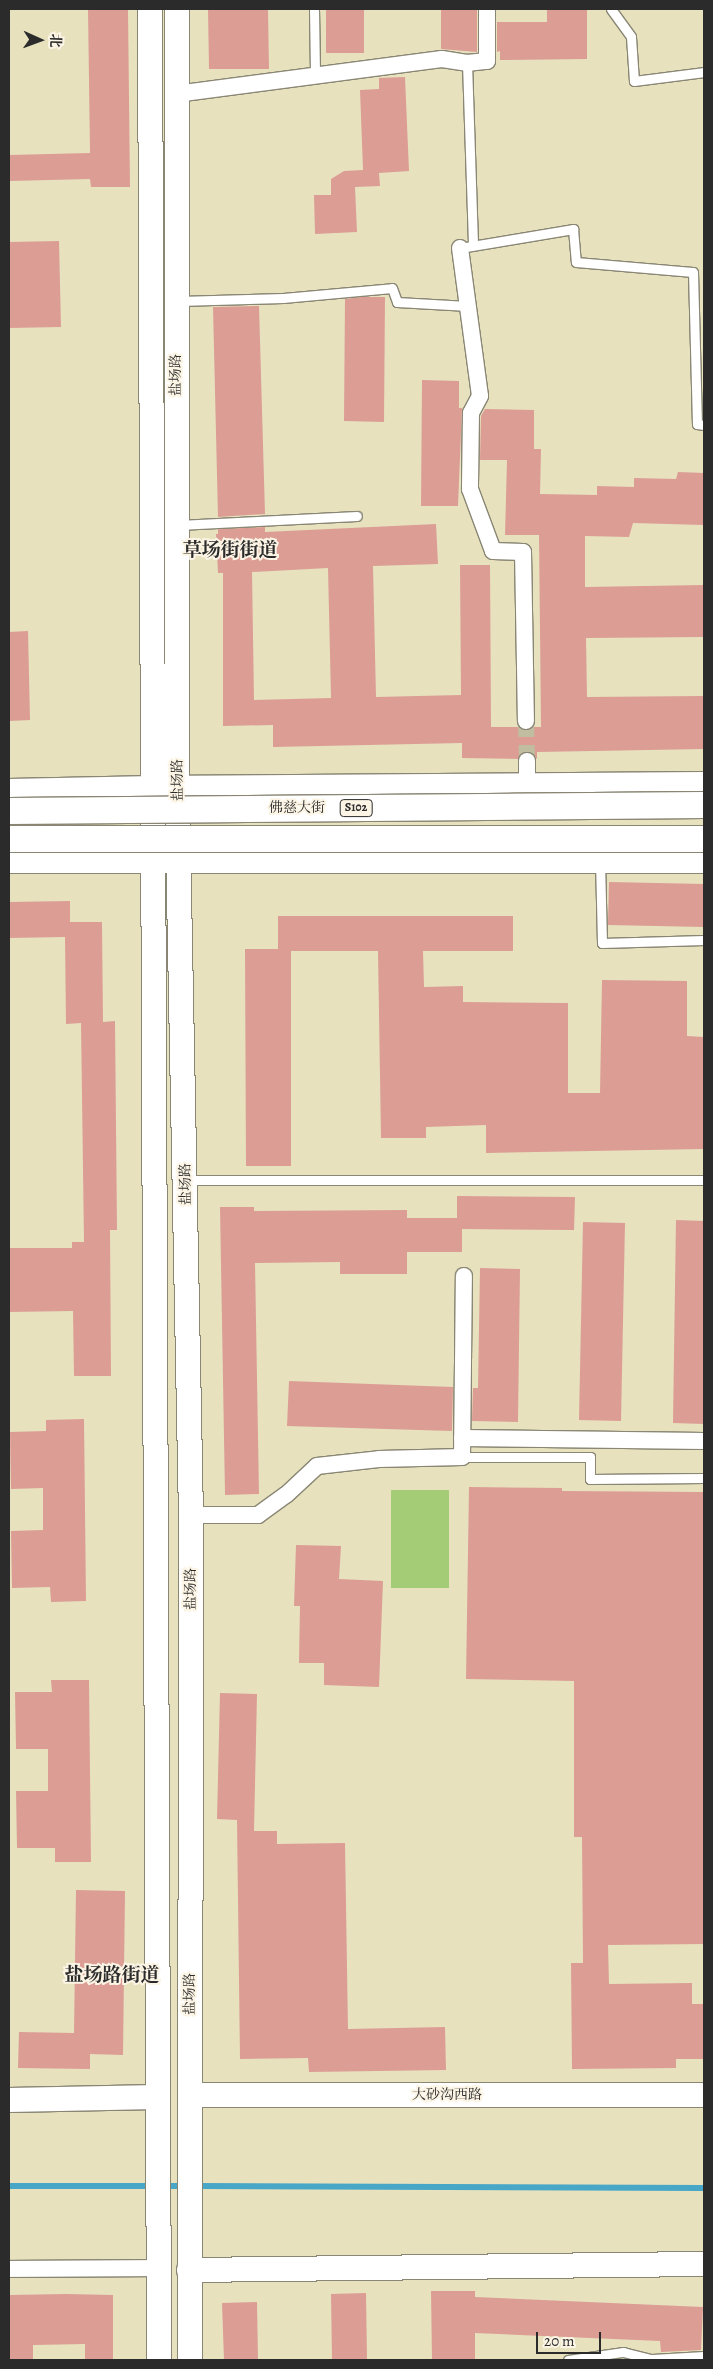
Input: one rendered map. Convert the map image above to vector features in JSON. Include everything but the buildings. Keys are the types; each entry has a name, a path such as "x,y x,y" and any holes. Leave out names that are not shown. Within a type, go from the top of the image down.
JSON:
{"main road":[{"name":"盐场路","path":"150,9 165,788 179,860 186,1180 191,1515 190,2360"},
{"name":"盐场路","path":"159,2360 154,861 165,788 176,525 177,9"},
{"path":"9,792 165,788 527,773 704,785"},
{"name":"佛慈大街","path":"9,811 704,805"},
{"path":"9,839 704,839"},
{"path":"9,860 704,860"},
{"name":"大砂沟西路","path":"190,2096 704,2095"},
{"path":"9,2100 157,2098"},
{"path":"189,2270 704,2264"}],"street":[{"path":"176,94 442,59 467,63 487,61 487,9"},
{"path":"467,247 468,306 480,396 471,413 470,489 493,551 522,552 526,721"},
{"path":"191,1515 258,1515 286,1495 317,1466 380,1459 462,1457 464,1276"},
{"path":"462,1438 704,1441"},
{"path":"9,2269 158,2268"}],"lane":[{"path":"314,9 315,76"},
{"path":"611,9 631,37 634,82 704,72"},
{"path":"467,63 467,247 572,229 576,262 692,272 697,424 704,425"},
{"path":"176,301 283,298 392,288 397,302 468,306"},
{"path":"176,525 357,516"},
{"path":"600,860 602,943 704,940"},
{"path":"186,1180 704,1180"},
{"path":"462,1457 590,1458 590,1479 704,1478"},
{"path":"568,2360 623,2352 652,2359 704,2356"}],"green space":[{"path":"391,1490 449,1490 449,1588 391,1588"}],"waterway":[{"path":"9,2186 153,2186"},
{"path":"163,2186 186,2186"},
{"path":"196,2186 704,2188"}],"tunnel":[{"path":"526,721 527,761"}],"district":[{"name":"草场街街道","path":"230,551"},
{"name":"盐场路街道","path":"112,1976"}]}
